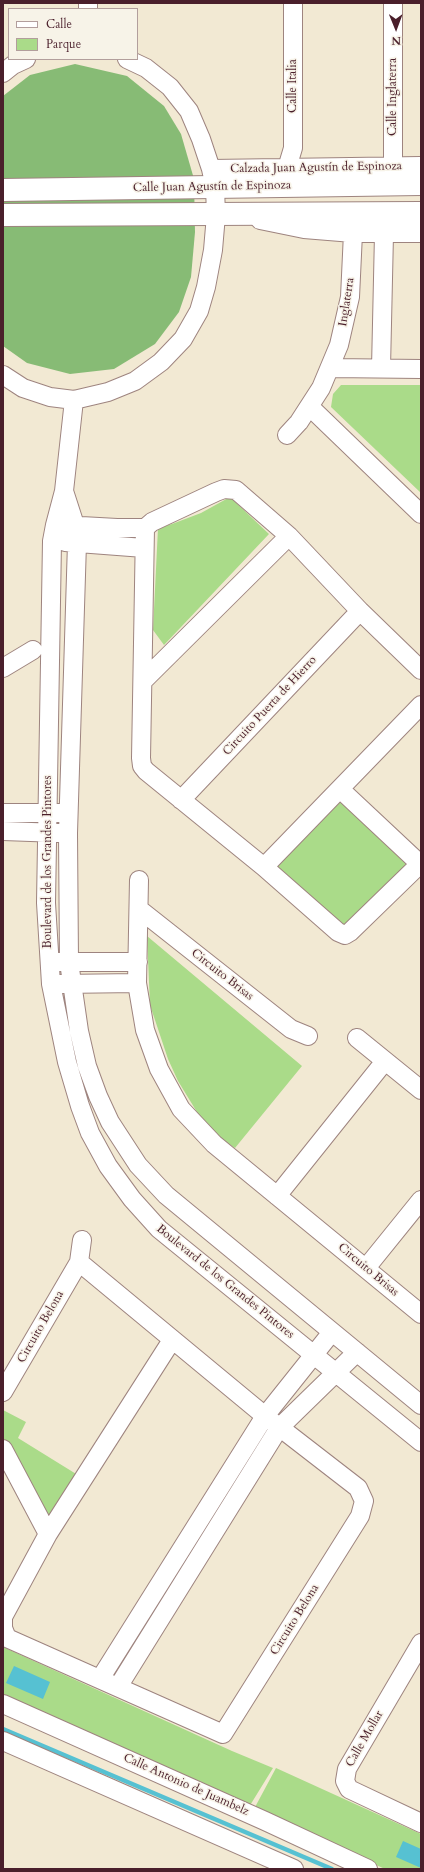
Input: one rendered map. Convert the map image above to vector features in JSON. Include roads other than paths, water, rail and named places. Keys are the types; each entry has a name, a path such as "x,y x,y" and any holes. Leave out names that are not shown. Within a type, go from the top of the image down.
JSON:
{"main road":[{"name":"Calle Juan Agustín de Espinoza","path":"3,190 213,178 421,184"},
{"path":"3,215 421,213"}],"street":[{"name":"Calle Italia","path":"287,168 293,148 292,3"},
{"name":"Calle Inglaterra","path":"392,3 393,167"},
{"path":"3,73 13,65 24,60"},
{"path":"3,375 23,388 50,397 74,400 108,392 135,381 161,362 183,339 199,311 206,287 213,250 224,214 202,139 189,111 170,87 146,68 129,60"},
{"name":"Calzada Juan Agustín de Espinoza","path":"213,178 287,168 421,166"},
{"path":"224,214 304,229 353,233 421,233"},
{"name":"Inglaterra","path":"287,435 310,407 331,368 339,345 350,296 353,233"},
{"path":"381,368 384,234"},
{"path":"331,368 421,369"},
{"name":"Boulevard de los Grandes Pintores","path":"74,400 64,491 54,533 46,903 48,962 51,984 67,1062 80,1106 90,1132 108,1166 132,1199 159,1229 421,1442"},
{"path":"310,407 421,514"},
{"path":"76,534 117,528 145,528 152,522 216,492 230,488 241,493 289,536 360,611 421,670"},
{"name":"Boulevard de los Grandes Pintores","path":"64,491 76,534 68,833 69,962 71,984 79,1030 87,1066 98,1096 110,1122 138,1165 166,1195 421,1405"},
{"path":"145,528 142,766 180,800 264,867 338,932 345,935 350,932 420,863 340,789"},
{"path":"54,533 76,534 144,548"},
{"path":"143,681 289,536"},
{"name":"Circuito Puerta de Hierro","path":"180,800 360,611"},
{"path":"3,668 34,650"},
{"path":"264,867 421,705"},
{"path":"3,813 69,813"},
{"path":"3,832 68,833"},
{"name":"Circuito Brisas","path":"139,880 137,983 145,1030 159,1069 181,1109 214,1144 421,1314"},
{"name":"Circuito Brisas","path":"139,909 291,1029 308,1036"},
{"path":"48,962 138,962"},
{"path":"51,984 137,983"},
{"path":"357,1038 421,1090"},
{"path":"277,1196 385,1061"},
{"path":"366,1268 421,1200"},
{"name":"Circuito Belona","path":"3,1392 79,1262 82,1240"},
{"name":"Circuito Belona","path":"79,1262 279,1428 358,1488 364,1501 360,1516 223,1734 8,1638 3,1628 3,1617 48,1534 172,1340"},
{"path":"100,1679 265,1416 332,1332"},
{"path":"118,1687 279,1428 357,1352"},
{"path":"3,1449 48,1534"},
{"name":"Calle Mollar","path":"421,1643 347,1769 345,1781 349,1789 421,1823"},
{"name":"Calle Antonio de Juambelz","path":"3,1704 265,1821 368,1869"},
{"path":"3,1741 294,1869"}],"water":[{"path":"14,1666 50,1682 43,1699 6,1683"},
{"path":"403,1841 421,1849 421,1868 396,1857"}],"waterway":[{"path":"3,1729 332,1869"}]}
